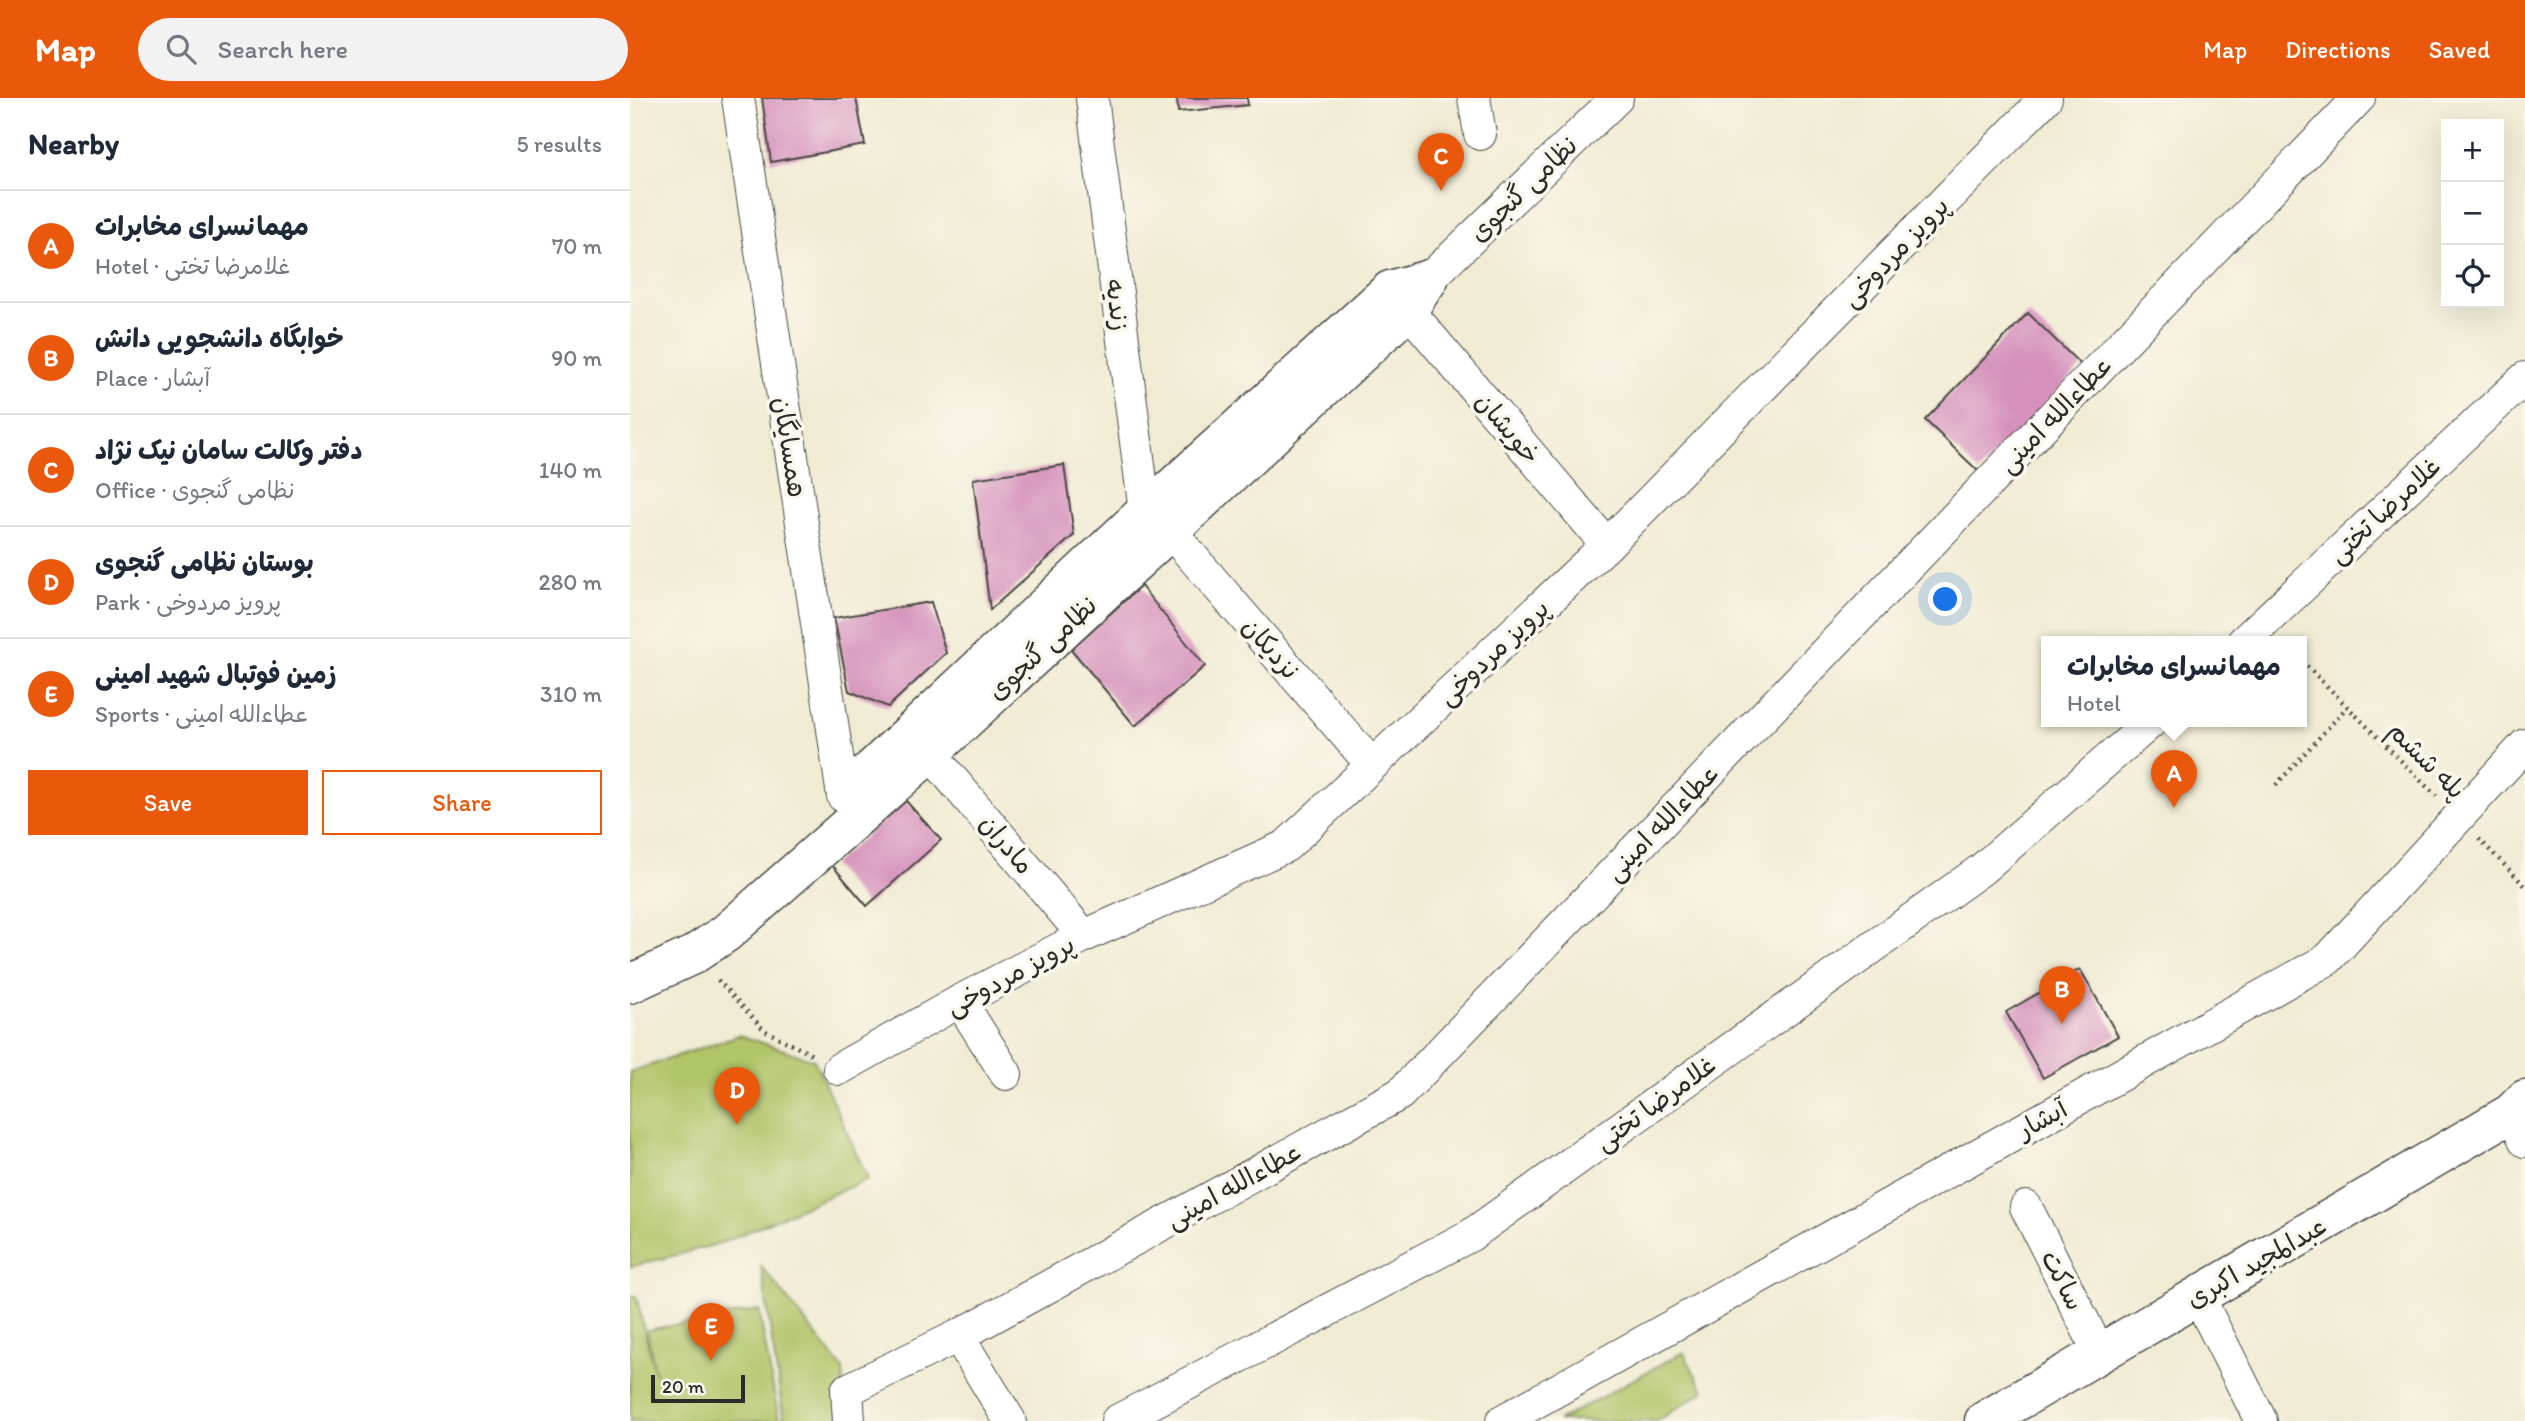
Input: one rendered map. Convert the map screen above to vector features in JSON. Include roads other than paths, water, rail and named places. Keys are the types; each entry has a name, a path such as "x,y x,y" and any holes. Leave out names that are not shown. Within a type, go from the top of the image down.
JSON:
{"street":[{"name":"همسایگان","path":"738,98 852,805"},
{"name":"زندیه","path":"1092,98 1157,521"},
{"path":"1474,98 1480,134"},
{"name":"نظامی گنجوی","path":"630,956 677,935 703,918 852,805 930,753 1157,521 1390,290 1419,295 1618,98"},
{"name":"پرویز مردوخی","path":"839,1069 1084,936 1286,846 1607,545 2046,98"},
{"name":"عطاءالله امینی","path":"849,1421 847,1390 958,1336 1400,1094 2359,98"},
{"name":"خویشان","path":"1419,295 1607,545"},
{"name":"غلامرضا تختی","path":"2249,636 2525,378"},
{"name":"نظامی گنجوی","path":"630,984 693,955 726,933 852,805 1157,521"},
{"name":"نزدیکان","path":"1157,521 1372,765"},
{"name":"غلامرضا تختی","path":"1117,1421 1471,1235 1982,869 2145,727"},
{"name":"آبشار","path":"1502,1421 2328,959 2525,745"},
{"name":"مادران","path":"930,753 1084,936"},
{"path":"960,1001 1006,1074"},
{"name":"عبدالمجید اکبری","path":"1984,1421 2198,1296 2521,1118"},
{"name":"ساکت","path":"2026,1207 2100,1354"},
{"path":"2198,1296 2261,1421"},
{"path":"958,1336 1010,1421"}],"place":[{"name":"دفتر وکالت سامان نیک نژاد","path":"1441,191"},
{"name":"مهمانسرای مخابرات","path":"2174,808"},
{"name":"خوابگاه دانشجویی دانش","path":"2062,1024"},
{"name":"بوستان نظامی گنجوی","path":"737,1125"},
{"name":"زمین فوتبال شهید امینی","path":"711,1361"}]}
